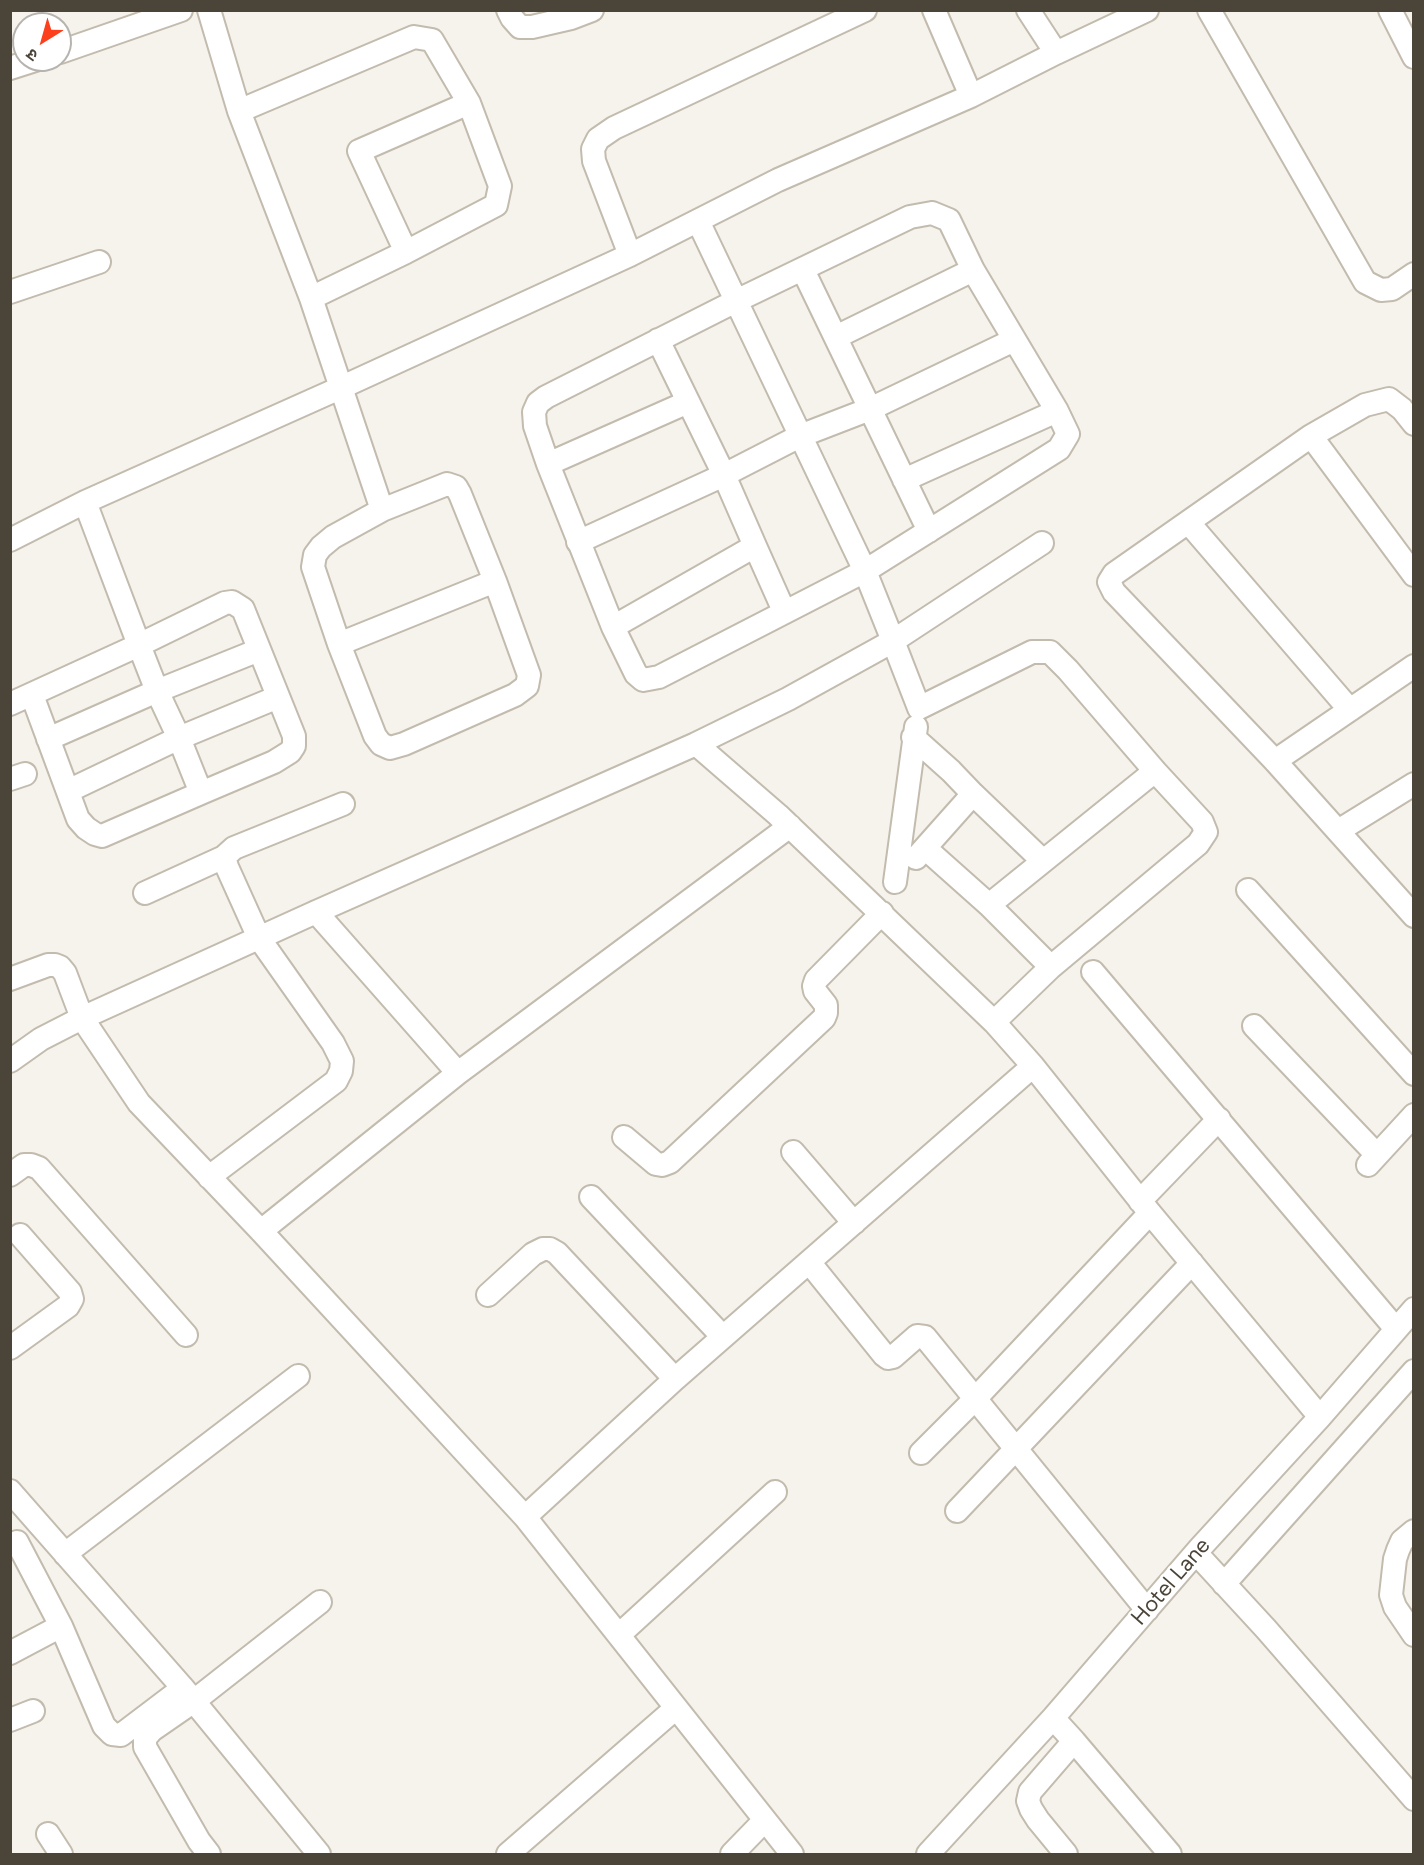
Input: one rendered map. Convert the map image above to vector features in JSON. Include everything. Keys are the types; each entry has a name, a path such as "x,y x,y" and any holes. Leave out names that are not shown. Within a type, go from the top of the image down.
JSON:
{"street":[{"path":"72,48 181,10"},
{"path":"209,10 239,111 311,298 382,510"},
{"path":"508,10 520,27 532,27 577,13"},
{"path":"630,255 594,160 593,149 598,140 614,128 865,10"},
{"path":"934,10 971,96"},
{"path":"1028,10 1056,53"},
{"path":"10,540 85,502 630,255 778,180 971,96 1147,10"},
{"path":"1209,10 1365,282 1381,290 1392,288 1413,274"},
{"path":"1390,10 1413,57"},
{"path":"239,111 414,37 432,40 469,103 500,186 496,205 311,298"},
{"path":"406,252 359,151 469,103"},
{"path":"932,213 949,220 973,270 1057,411 1068,434 1059,449 865,571 652,680 643,680 636,674 613,627 578,542 535,426 534,412 538,403 546,397 736,301 803,270 910,217 932,213"},
{"path":"698,221 865,571 919,708 913,737 895,882"},
{"path":"10,292 99,262"},
{"path":"803,270 929,531"},
{"path":"836,338 973,270"},
{"path":"658,340 724,475 784,611"},
{"path":"578,542 724,475 800,436 870,409 1014,340"},
{"path":"1413,423 1402,409 1389,399 1365,405 1311,436 1114,574 1108,582 1114,592 1275,761 1413,916"},
{"path":"548,464 688,402"},
{"path":"904,480 1057,411"},
{"path":"1311,436 1413,575"},
{"path":"447,484 456,487 460,494 495,581 529,675 527,686 515,695 404,744 390,748 381,744 375,736 339,644 313,567 315,555 333,537 382,510 447,484"},
{"path":"85,502 157,691 201,793"},
{"path":"1188,522 1350,710"},
{"path":"10,1061 41,1039 82,1018 696,744 788,699 893,641 1042,543"},
{"path":"613,627 755,546"},
{"path":"339,644 495,581"},
{"path":"10,704 225,603 232,602 243,609 294,736 294,746 290,752 274,762 102,836 86,828 78,819 32,695"},
{"path":"48,739 157,691 259,650"},
{"path":"919,708 1032,652 1050,652 1202,822 1206,832 1198,844 1051,967 994,1022"},
{"path":"1275,761 1413,666"},
{"path":"68,790 179,738 278,697"},
{"path":"913,737 1043,861"},
{"path":"696,744 790,826 994,1022 1033,1066 1145,1207 1320,1417"},
{"path":"989,905 1155,771"},
{"path":"1338,831 1413,784"},
{"path":"624,1137 656,1164 662,1165 670,1161 824,1018 826,1005 815,992 816,980 878,910 895,882 973,794"},
{"path":"145,893 224,857 234,848 343,804"},
{"path":"261,1231 458,1073 790,826"},
{"path":"925,848 989,905 1051,967"},
{"path":"209,1177 336,1081 341,1071 342,1061 333,1042 259,938 224,857"},
{"path":"1248,890 1413,1074"},
{"path":"316,912 458,1073"},
{"path":"10,979 48,965 55,964 60,967 65,973 82,1018 139,1103 261,1231 525,1517 792,1854"},
{"path":"1094,972 1396,1329"},
{"path":"1254,1026 1372,1160 1413,1115"},
{"path":"525,1517 675,1379 1033,1066"},
{"path":"921,1453 975,1399 1145,1207 1219,1119"},
{"path":"794,1152 854,1223"},
{"path":"10,1175 24,1165 39,1168 186,1335"},
{"path":"591,1197 723,1337"},
{"path":"10,1348 68,1305 72,1299 70,1292 20,1235"},
{"path":"488,1295 533,1254 550,1248 675,1379"},
{"path":"809,1262 888,1358 893,1357 917,1336 925,1337 1147,1610"},
{"path":"957,1511 1192,1263"},
{"name":"Hotel Lane","path":"936,1851 1064,1730 1147,1610 1210,1568 1320,1417 1413,1309"},
{"path":"1413,1371 1210,1568 1413,1799"},
{"path":"65,1554 298,1376"},
{"path":"10,1491 188,1694 319,1854"},
{"path":"619,1635 775,1492"},
{"path":"37,1523 14,1544 61,1626 104,1726 112,1734 121,1735 188,1694 320,1602"},
{"path":"1413,1531 1402,1541 1398,1550 1391,1596 1395,1607 1413,1635"},
{"path":"10,1653 61,1626"},
{"path":"188,1694 145,1738 145,1747 199,1841 209,1854"},
{"path":"508,1854 676,1708"},
{"path":"10,1720 33,1711"},
{"path":"1066,1854 1030,1809 1029,1801 1030,1792 1064,1730 1170,1854"},
{"path":"732,1854 765,1820"},
{"path":"48,1834 61,1854"}]}
